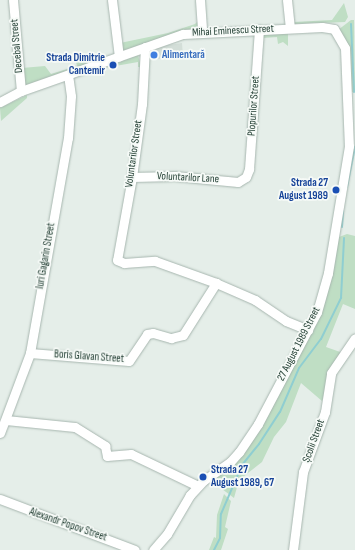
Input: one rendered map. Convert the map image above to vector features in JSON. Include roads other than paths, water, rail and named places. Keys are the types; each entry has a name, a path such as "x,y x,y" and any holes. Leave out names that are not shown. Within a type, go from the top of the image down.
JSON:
{"street":[{"name":"Decebal Street","path":"13,0 21,91"},
{"path":"112,0 119,57"},
{"path":"200,0 202,32"},
{"path":"287,0 290,28"},
{"name":"Mihai Eminescu Street","path":"0,102 21,91 183,34 290,28 334,29"},
{"name":"Plopurilor Street","path":"243,180 249,169 260,29"},
{"name":"27 August 1989 Street","path":"153,550 198,486 230,462 239,452 258,424 317,312 328,273 349,146 345,48 334,29"},
{"name":"Voluntarilor Street","path":"145,48 142,104 132,177 116,260 124,263 155,261 216,283"},
{"name":"Iuri Gagarin Street","path":"0,433 30,353 68,138 71,96 68,75"},
{"name":"Voluntarilor Lane","path":"132,177 175,176 243,180"},
{"path":"216,283 255,300 286,321 308,330"},
{"name":"Boris Glavan Street","path":"30,353 129,362 147,334 153,332 171,338 183,335 216,283"},
{"name":"Școlii Street","path":"293,550 303,472 325,412 332,373 355,338"},
{"path":"6,420 75,427 105,446 107,456 110,458 131,454 198,486"},
{"name":"Alexandr Popov Street","path":"0,499 135,550"}],"waterway":[{"path":"351,24 354,92"},
{"path":"347,187 355,147"},
{"path":"342,227 343,211"},
{"path":"214,550 220,538 221,514 242,465 259,444 280,412 299,368 321,339 341,298 344,238"}],"place":[{"name":"Alimentară","path":"154,55"},
{"name":"Strada Dimitrie Cantemir","path":"113,65"},
{"name":"Strada 27 August 1989","path":"336,190"},
{"name":"Strada 27 August 1989, 67","path":"203,477"}]}
